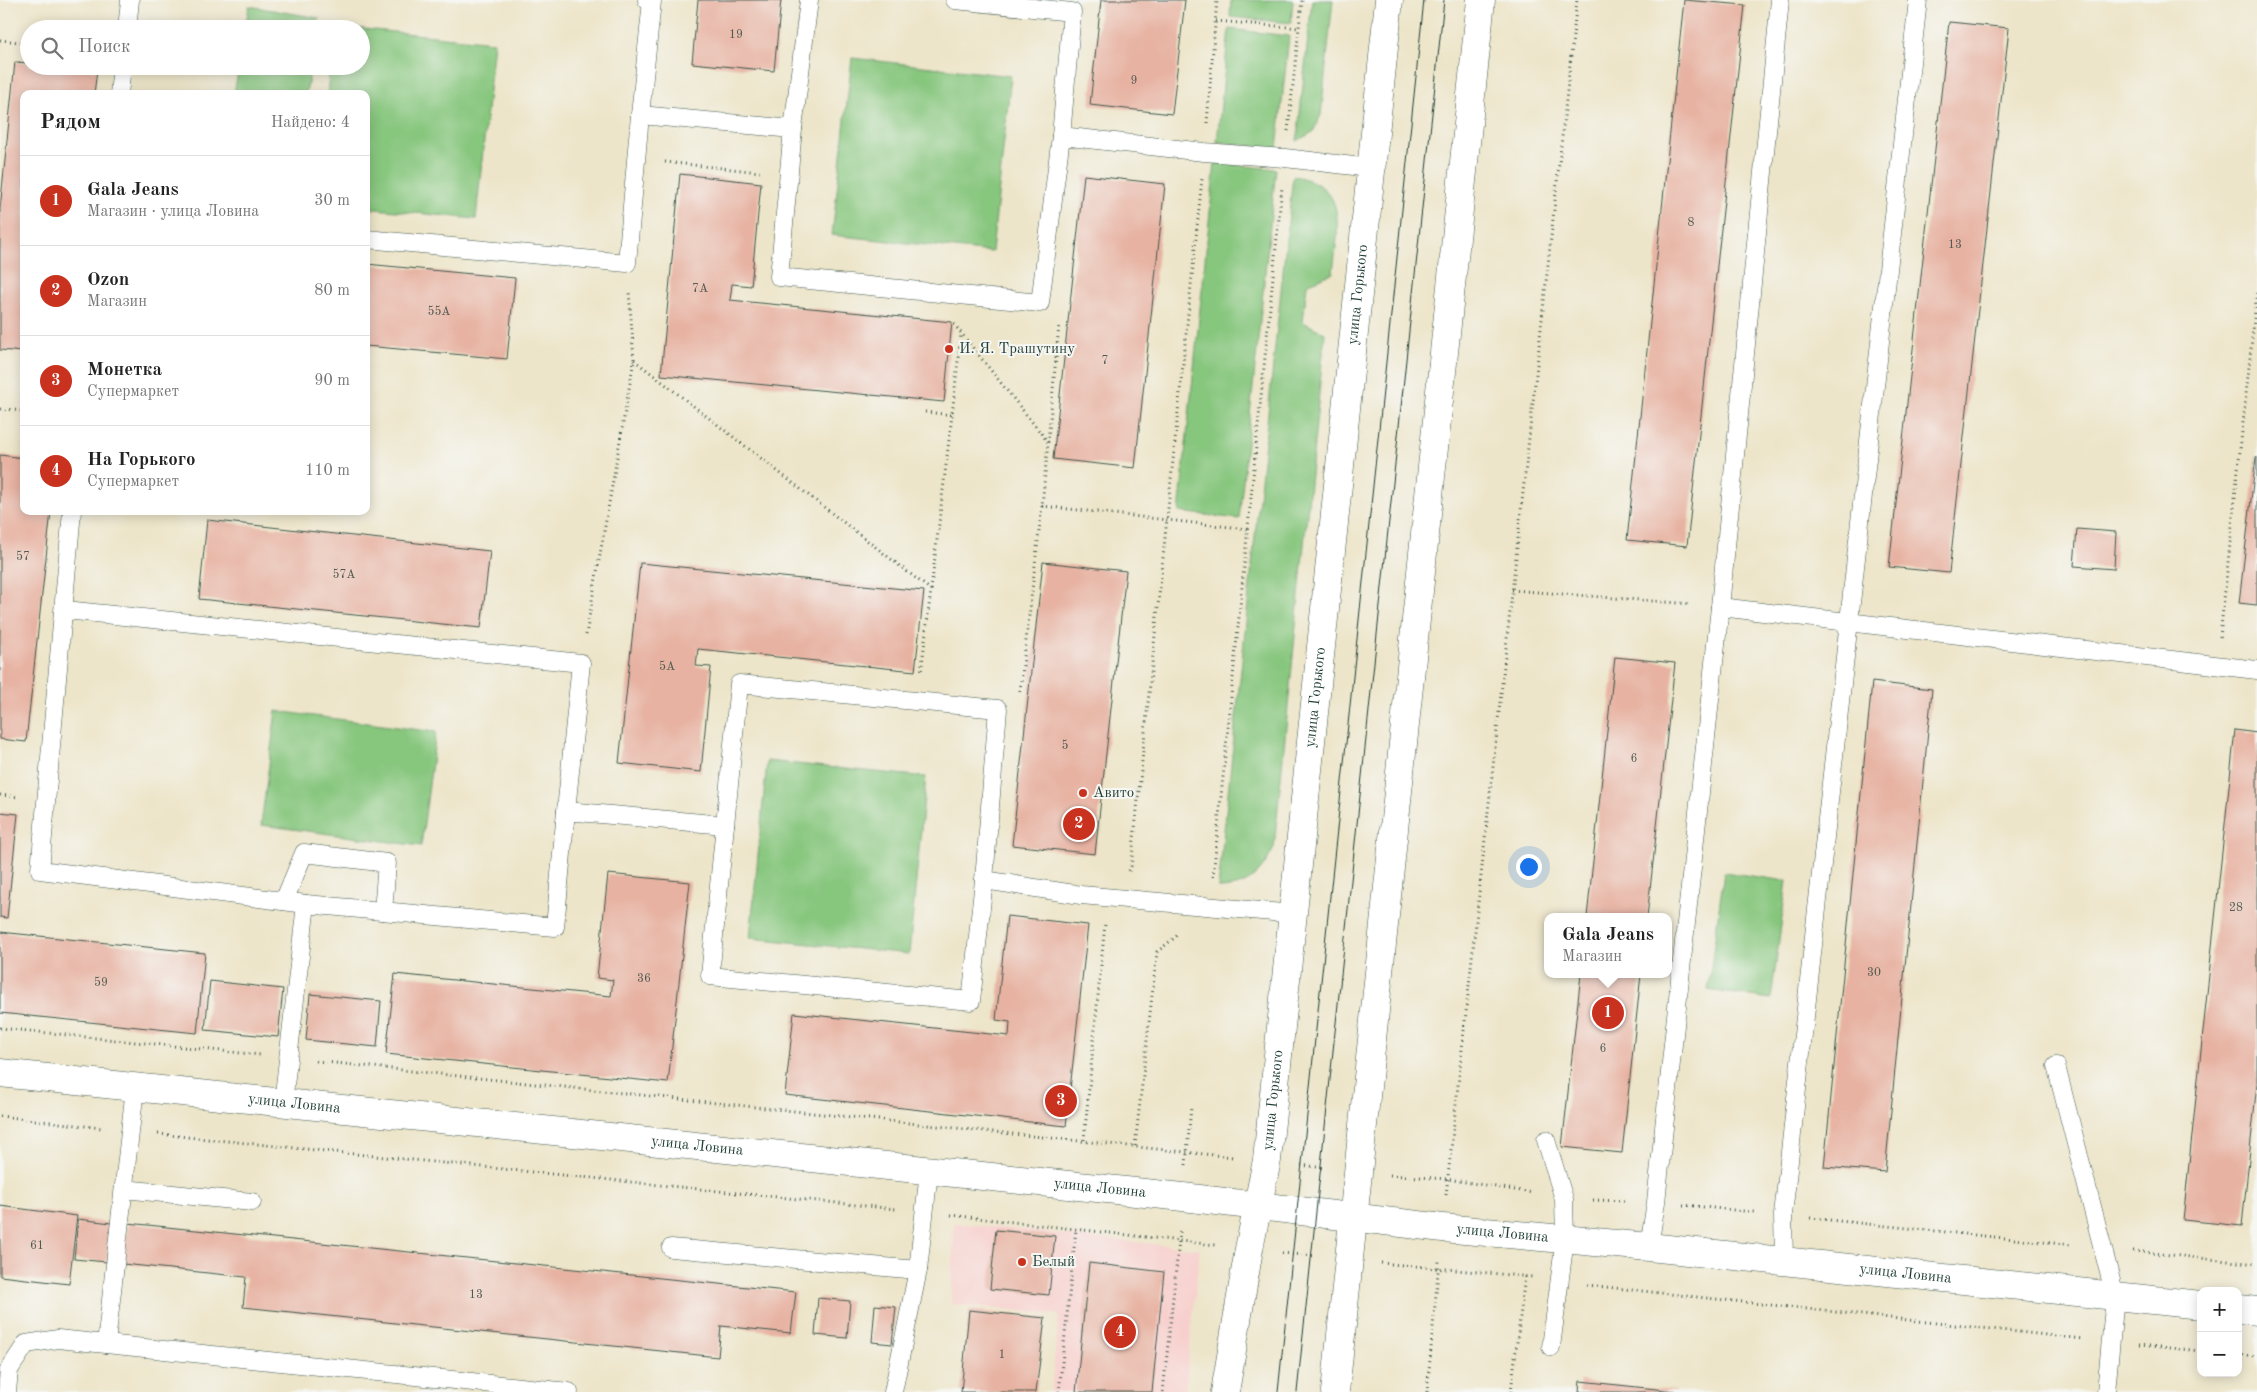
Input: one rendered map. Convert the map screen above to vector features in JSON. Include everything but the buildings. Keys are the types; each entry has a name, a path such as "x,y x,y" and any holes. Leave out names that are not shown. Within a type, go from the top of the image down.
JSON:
{"main road":[{"name":"улица Горького","path":"1225,1392 1249,1249 1267,1160 1389,0"},
{"path":"1335,1392 1481,0"},
{"name":"улица Ловина","path":"0,1072 135,1088 1259,1206 1354,1218 2197,1305"},
{"path":"2242,1309 2257,1311"}],"lane":[{"path":"128,20 130,0"},
{"path":"370,239 627,263 652,0 647,0"},
{"path":"809,0 779,277 1040,303 1061,136 1072,12 955,0"},
{"path":"1649,1247 1656,1202 1720,606 1780,0"},
{"path":"1784,1262 1783,1215 1918,0"},
{"path":"119,90 121,75"},
{"path":"640,115 794,129"},
{"path":"1061,136 1371,168"},
{"path":"65,610 581,663 556,927 306,904 40,870 65,610 72,515"},
{"path":"1720,606 2257,670"},
{"path":"739,684 998,709 984,880 971,1001 710,976 725,825 739,684"},
{"path":"566,811 725,825"},
{"path":"284,901 304,853 387,863 383,911"},
{"path":"984,880 1107,897 1294,914"},
{"path":"283,1103 306,904"},
{"path":"2056,1066 2115,1296 2106,1392"},
{"path":"106,1344 135,1088"},
{"path":"1546,1140 1564,1199 1565,1239 1551,1347"},
{"path":"893,1392 918,1270 926,1212 929,1171"},
{"path":"124,1189 252,1202"},
{"path":"670,1248 918,1270"},
{"path":"7,1392 9,1370 26,1344 58,1339 484,1388 569,1392"}],"path":[{"path":"1084,1140 1107,897 1131,868 1218,0"},
{"path":"1135,1146 1157,952 1210,907 1302,0"},
{"path":"1447,1179 1577,0"},
{"path":"1216,21 1300,28"},
{"path":"0,40 20,42"},
{"path":"664,162 789,175"},
{"path":"581,663 634,360 627,263"},
{"path":"929,292 1048,443"},
{"path":"2217,665 2257,292"},
{"path":"998,709 1020,691 1042,506 1061,305 1040,303"},
{"path":"921,678 961,333"},
{"path":"634,360 931,590"},
{"path":"0,409 20,411"},
{"path":"925,412 952,415"},
{"path":"1042,506 1248,529"},
{"path":"1512,590 1720,606"},
{"path":"1011,690 1020,691"},
{"path":"0,1028 1084,1140 1359,1172 1447,1179 1564,1199 1656,1202 2257,1264"},
{"path":"0,1116 130,1131 926,1212 1349,1260 1525,1276 1560,1282 2197,1351"},
{"path":"1059,1392 1076,1229"},
{"path":"1164,1392 1179,1240"},
{"path":"1427,1392 1438,1268"},
{"path":"1511,1392 1525,1276"},
{"path":"2242,1355 2257,1357"}],"shaded area":[{"path":"954,1223 1200,1249 1185,1392 1051,1392 1059,1315 951,1304"}],"green space":[{"path":"1231,0 1293,0 1291,23 1230,17"},
{"path":"1312,0 1333,0 1321,115 1313,132 1297,141"},
{"path":"249,6 319,18 319,20 247,20"},
{"path":"1229,29 1289,36 1277,149 1217,142"},
{"path":"370,30 494,42 476,219 370,208 370,90 327,90 329,75 370,75"},
{"path":"852,58 1011,76 992,252 832,235"},
{"path":"237,75 309,75 307,90 235,90"},
{"path":"1215,163 1276,169 1239,519 1179,512"},
{"path":"1293,176 1312,181 1324,189 1332,199 1336,212 1337,241 1333,273 1307,284 1303,322 1325,333 1274,848 1264,865 1253,878 1238,885 1218,888"},
{"path":"276,711 436,732 421,846 261,825"},
{"path":"767,761 926,777 909,954 750,938"},
{"path":"1724,872 1787,881 1771,999 1708,990"}],"tram line":[{"path":"1278,1392 1424,0"},
{"path":"1297,1392 1444,0"}],"place":[{"name":"И. Я. Трашутину","path":"949,349"},
{"name":"Авито","path":"1083,793"},
{"name":"Ozon","path":"1079,824"},
{"name":"Gala Jeans","path":"1608,1013"},
{"name":"Монетка","path":"1061,1101"},
{"name":"Белый","path":"1022,1262"},
{"name":"На Горького","path":"1120,1332"}]}
